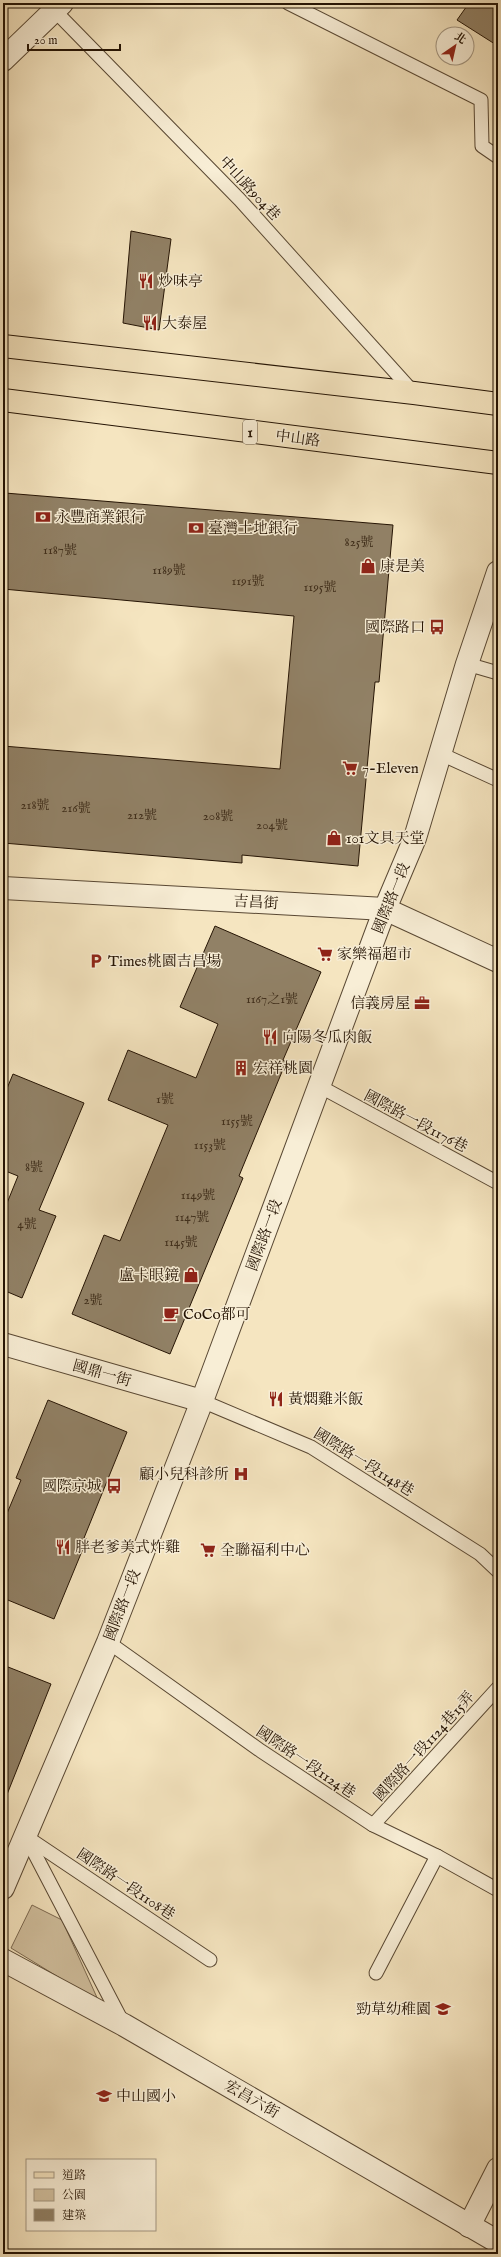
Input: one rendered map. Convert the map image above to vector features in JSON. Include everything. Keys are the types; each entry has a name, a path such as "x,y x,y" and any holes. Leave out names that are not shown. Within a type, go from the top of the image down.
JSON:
{"main road":[{"path":"3,346 498,404"},
{"name":"中山路","path":"3,400 498,463"}],"street":[{"path":"3,60 59,7"},
{"name":"國際路一段","path":"3,1888 108,1642 202,1401 385,909 415,838 467,664 498,572"},
{"name":"吉昌街","path":"3,888 385,909 498,961"},
{"name":"國鼎一街","path":"3,1344 202,1401"},
{"name":"宏昌六街","path":"3,1960 124,2025 498,2242"},
{"path":"469,2226 498,2169"}],"lane":[{"path":"288,3 481,100 482,146 498,157"},
{"name":"中山路904巷","path":"59,7 240,200 414,393"},
{"path":"467,664 498,673"},
{"path":"441,754 498,780"},
{"name":"國際路一段1176巷","path":"319,1086 498,1183"},
{"name":"國際路一段1148巷","path":"202,1401 312,1446 480,1554 498,1571"},
{"name":"國際路一段1124巷","path":"108,1642 261,1751 373,1825 437,1856 498,1890"},
{"name":"國際路一段1124巷15弄","path":"373,1825 498,1688"},
{"path":"25,1836 124,2025"},
{"name":"國際路一段1108巷","path":"25,1836 210,1960"},
{"path":"376,1973 437,1856"}],"green space":[{"path":"32,1905 62,1920 99,2002 11,1948"}],"building":[{"path":"469,3 498,3 498,46 475,31 475,26 466,26 457,20"},
{"name":"炒味亭","path":"131,231 171,239 159,330 123,323"},
{"path":"5,493 393,525 379,682 375,682 358,866 242,855 242,863 3,843 3,746 280,769 294,616 3,589 3,520"},
{"path":"215,926 321,972 283,1060 286,1062 239,1176 243,1178 170,1354 72,1314 104,1235 120,1241 168,1125 108,1100 128,1050 196,1078 218,1024 180,1007"},
{"path":"13,1074 84,1103 39,1210 56,1216 22,1298 3,1290 3,1213 18,1176 3,1170 3,1098"},
{"path":"48,1400 127,1432 84,1538 87,1539 54,1619 3,1598 3,1523 21,1480 16,1478"},
{"path":"3,1665 51,1684 4,1802 3,1802"}],"place":[{"name":"炒味亭","path":"146,281"},
{"name":"大泰屋","path":"150,323"},
{"name":"永豐商業銀行","path":"43,517"},
{"name":"臺灣土地銀行","path":"196,528"},
{"name":"康是美","path":"368,566"},
{"name":"國際路口","path":"437,627"},
{"name":"7-Eleven","path":"350,768"},
{"name":"101文具天堂","path":"334,838"},
{"name":"家樂福超市","path":"325,954"},
{"name":"Times桃園吉昌場","path":"96,961"},
{"name":"信義房屋","path":"422,1003"},
{"name":"向陽冬瓜肉飯","path":"270,1037"},
{"name":"宏祥桃園","path":"241,1068"},
{"name":"盧卡眼鏡","path":"191,1275"},
{"name":"CoCo都可","path":"171,1314"},
{"name":"黃燜雞米飯","path":"276,1399"},
{"name":"顧小兒科診所","path":"241,1474"},
{"name":"國際京城","path":"114,1486"},
{"name":"胖老爹美式炸雞","path":"63,1547"},
{"name":"全聯福利中心","path":"208,1550"},
{"name":"勁草幼稚園","path":"443,2009"},
{"name":"中山國小","path":"104,2096"}]}
